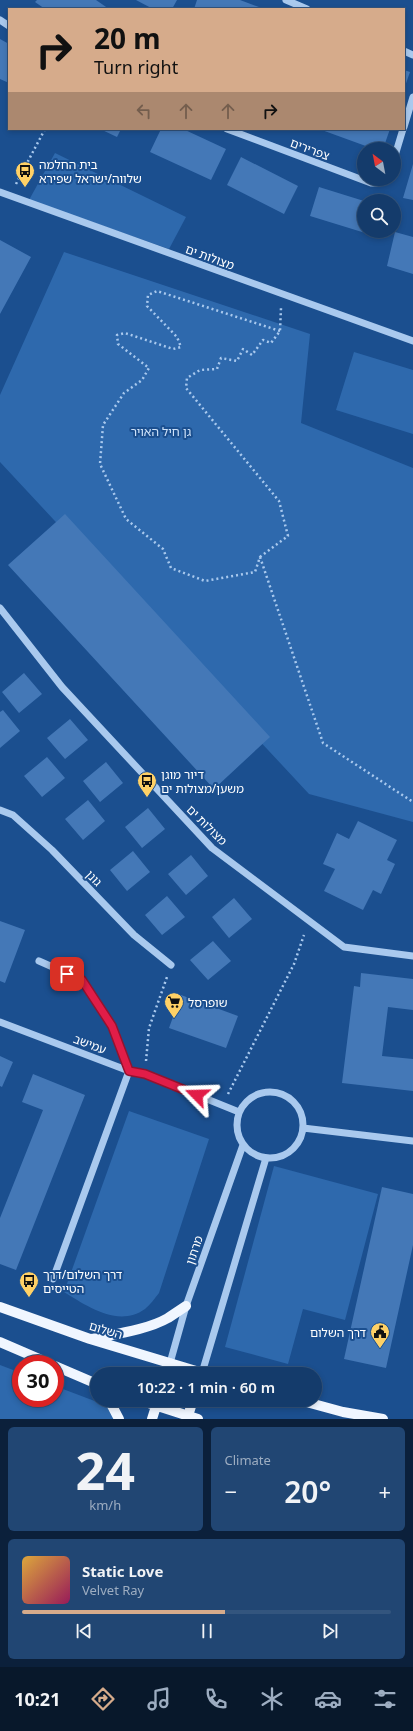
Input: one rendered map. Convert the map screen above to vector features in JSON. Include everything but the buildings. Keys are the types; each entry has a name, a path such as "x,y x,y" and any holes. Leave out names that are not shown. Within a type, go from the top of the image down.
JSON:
{"main road":[{"path":"90,1339 126,1332 151,1325 167,1319 186,1306"},
{"name":"השלום","path":"0,1307 90,1339 182,1367"},
{"path":"0,1342 30,1355"},
{"path":"169,1367 170,1363"},
{"path":"64,1370 90,1381"},
{"path":"322,1406 343,1412 383,1419"},
{"path":"113,1407 120,1419"},
{"path":"152,1419 156,1407"},
{"path":"166,1407 191,1418 192,1407"}],"street":[{"path":"286,0 305,8"},
{"path":"405,125 413,97"},
{"name":"צפרירים","path":"230,130 357,179"},
{"path":"399,142 403,130"},
{"name":"מצולות ים","path":"0,192 413,341"},
{"name":"מצולות ים","path":"0,608 62,687 212,848 344,947 413,956"},
{"name":"גונן","path":"0,810 13,815 52,850 134,935 172,965"},
{"path":"39,960 82,980 112,1026 129,1071 53,1279"},
{"name":"עמישב","path":"0,1022 129,1071 145,1074 239,1112"},
{"path":"262,1092 274,1092 285,1095 294,1102 301,1111 304,1123 303,1128 298,1144 291,1151 281,1156 266,1158 251,1152 243,1145 238,1136 236,1125 239,1112 243,1104 262,1092"},
{"path":"303,1128 413,1141"},
{"name":"מרתון","path":"170,1363 186,1306 243,1145"},
{"path":"205,1367 266,1158"}],"path":[{"path":"10,196 44,130"},
{"path":"280,331 157,291 148,294 147,306 177,337 181,347 173,349 125,333 117,335 118,344 149,368 142,380 124,393 103,425 100,464 126,519 163,549 171,568 205,581 255,572 260,557 288,536 279,501 186,388 187,378 200,370 217,369 221,358 237,361 243,349 252,355 263,340 271,343 280,331 282,295"},
{"path":"260,557 323,743 413,802"},
{"path":"223,1106 294,964 309,920"},
{"path":"145,1074 149,1028 172,965"}],"green space":[{"path":"55,153 186,217 169,249 29,200"},
{"name":"גן חיל האויר","path":"64,252 310,334 301,423 413,468 413,822 309,794 0,462 0,395"},
{"path":"354,352 413,370 413,434 336,410"},
{"path":"129,1111 209,1139 159,1293 145,1309 135,1314 114,1316 93,1309 64,1292"},
{"path":"274,1166 378,1194 345,1320 303,1309 288,1364 225,1347"},
{"path":"0,1365 12,1370 12,1407 64,1407 64,1389 90,1399 90,1407 110,1407 121,1411 117,1419 0,1419"}],"place":[{"name":"בית החלמה שלווה/ישראל שפירא","path":"25,188"},
{"name":"דיור מוגן משען/מצולות ים","path":"147,798"},
{"name":"שופרסל","path":"174,1019"},
{"name":"דרך השלום/דרך הטייסים","path":"29,1298"},
{"name":"דרך השלום","path":"380,1349"}],"route":[{"path":"67,974 82,980 112,1026 129,1071 145,1074 197,1095"}]}
